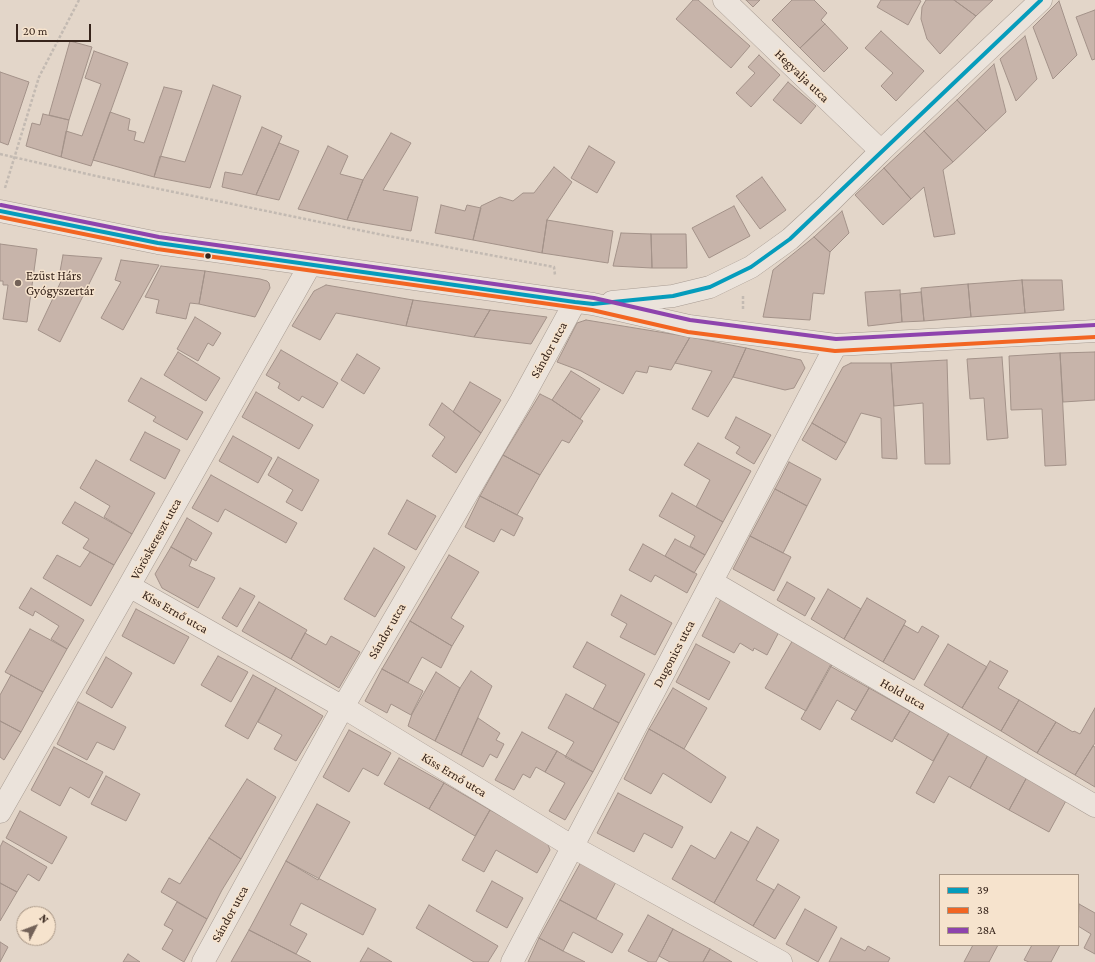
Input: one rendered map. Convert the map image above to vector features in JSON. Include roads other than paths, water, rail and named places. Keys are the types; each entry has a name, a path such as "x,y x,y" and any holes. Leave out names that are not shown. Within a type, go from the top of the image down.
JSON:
{"street":[{"name":"Hegyalja utca","path":"724,0 881,151"},
{"path":"575,302 673,296 710,287 751,267 790,239 1041,0"},
{"path":"4,212 158,243 575,302 689,326 836,345 1095,331"},
{"name":"Vöröskereszt utca","path":"0,812 310,265"},
{"name":"Sándor utca","path":"203,962 343,707 521,401 575,302"},
{"name":"Dugonics utca","path":"512,962 836,345"},
{"name":"Hold utca","path":"712,582 1095,806"},
{"name":"Kiss Ernő utca","path":"129,586 343,707 573,847 781,962"}],"place":[{"name":"Ezüst Hárs Gyógyszertár","path":"18,283"}]}
